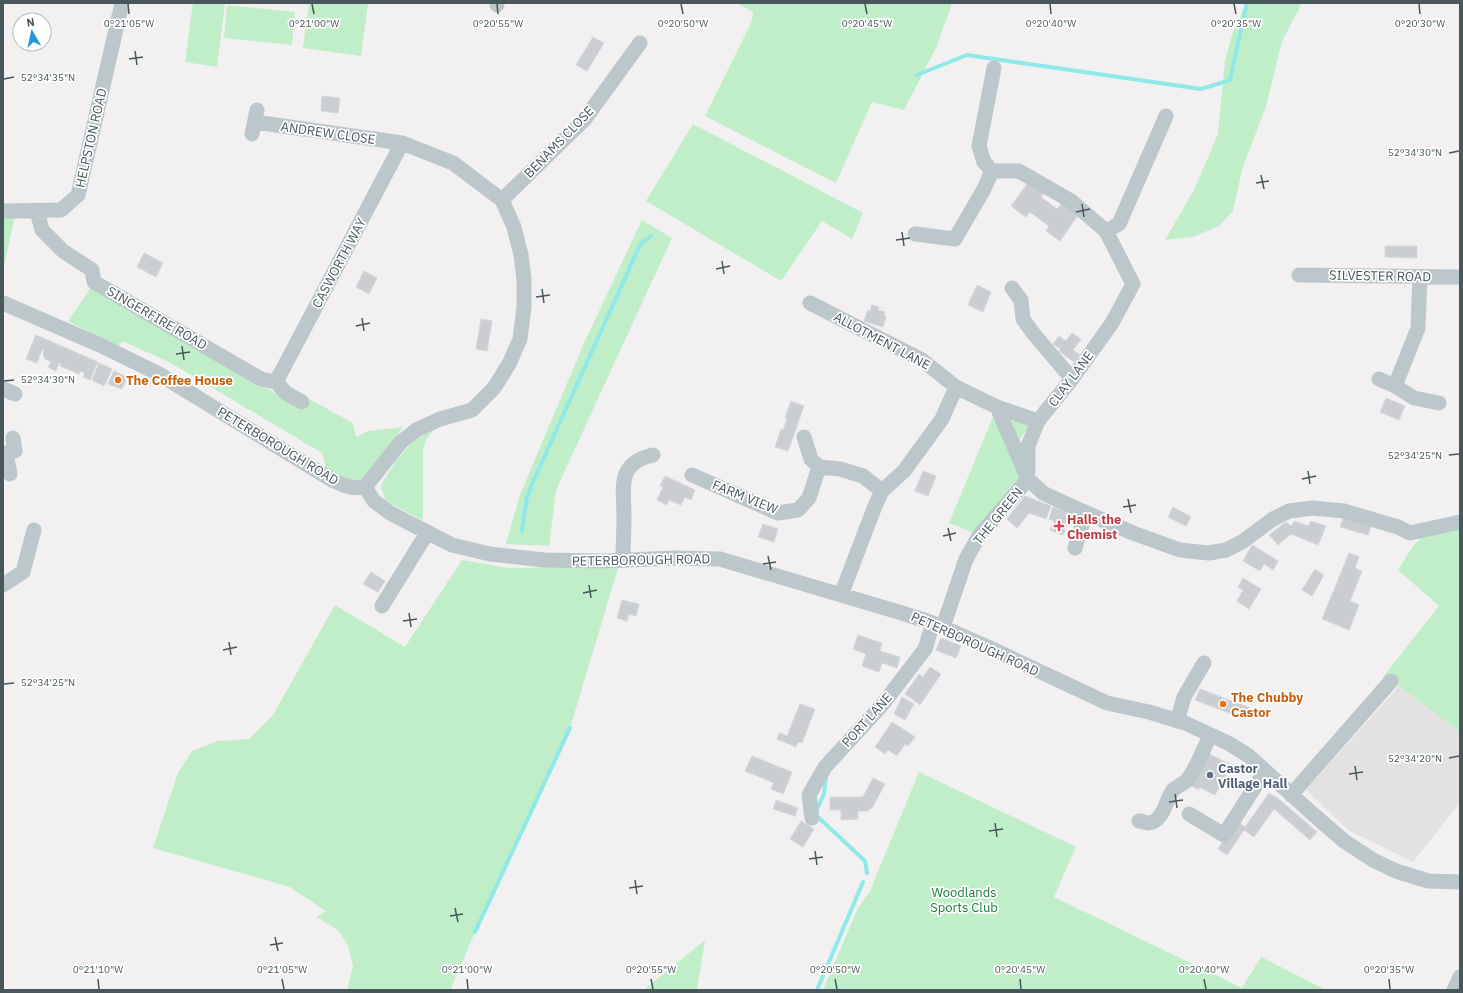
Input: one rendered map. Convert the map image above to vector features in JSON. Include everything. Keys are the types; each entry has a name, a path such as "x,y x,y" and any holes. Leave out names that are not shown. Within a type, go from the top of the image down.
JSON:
{"street":[{"name":"HELPSTON ROAD","path":"3,211 61,210 78,195 122,3"},
{"name":"BENAMS CLOSE","path":"502,200 584,120 640,43"},
{"path":"994,68 979,146 984,162 992,171 1019,171 1071,201 1106,231 1119,224 1166,116"},
{"name":"ANDREW CLOSE","path":"255,122 402,143 453,163 502,200"},
{"name":"CASWORTH WAY","path":"276,382 402,143"},
{"path":"916,234 955,239 984,189 992,171"},
{"path":"365,487 401,442 416,430 440,419 472,410 494,388 509,364 520,339 524,307 524,279 521,255 514,227 502,200"},
{"name":"SINGERFIRE ROAD","path":"36,211 42,230 63,251 92,270 94,282 261,379 276,382 286,393 302,402"},
{"name":"CLAY LANE","path":"1028,479 1028,446 1038,421 1072,379 1112,323 1133,284 1106,231"},
{"name":"SILVESTER ROAD","path":"1299,275 1460,277"},
{"path":"1395,386 1418,328 1420,277"},
{"path":"1012,288 1021,300 1023,319 1032,333 1072,379"},
{"name":"PETERBOROUGH ROAD","path":"3,303 100,345 159,374 332,480 347,487 365,487 374,501 390,513 452,545 490,554 544,560 676,558 720,559 902,612 938,625 1107,703 1149,712 1177,721 1228,743 1249,756 1290,795 1344,840 1373,860 1396,871 1428,881 1460,882"},
{"name":"ALLOTMENT LANE","path":"810,303 922,360 956,387 997,407 1038,421"},
{"path":"1379,379 1395,386 1414,398 1439,403"},
{"path":"841,595 882,491 904,471 942,419 956,387"},
{"name":"THE GREEN","path":"938,625 966,559 979,536 1028,479 997,407"},
{"path":"804,437 811,459 819,467 840,469 863,476 882,491"},
{"path":"10,474 5,453 15,451 14,438"},
{"path":"623,560 623,481 629,469 637,462 653,455"},
{"name":"FARM VIEW","path":"692,475 778,514 798,510 809,498 819,467"},
{"path":"1028,479 1043,493 1133,533 1180,550 1209,553 1226,550 1242,542 1273,519 1289,511 1313,508 1344,511 1398,527 1410,533 1460,522"},
{"path":"1075,548 1086,513"},
{"path":"3,585 23,572 34,530"},
{"path":"382,606 427,533"},
{"name":"PORT LANE","path":"812,818 809,795 825,767 882,704 925,649 938,625"},
{"path":"1177,721 1184,697 1204,663"},
{"path":"1290,795 1391,682"},
{"path":"1140,821 1149,823 1160,817 1174,789 1179,784 1185,782 1188,778 1210,735"},
{"path":"1189,814 1224,835 1265,771"},
{"path":"1454,990 1460,977"}],"shaded area":[{"path":"1399,686 1460,732 1460,803 1413,862 1348,830 1306,790"}],"green space":[{"path":"193,3 225,3 217,67 185,62"},
{"path":"309,3 368,3 361,56 303,48"},
{"path":"737,3 952,3 937,46 904,110 872,102 836,183 705,116 752,21 753,12"},
{"path":"1246,3 1302,3 1282,41 1266,106 1242,170 1233,211 1219,226 1193,237 1165,240 1194,190 1218,134 1225,60 1233,32"},
{"path":"227,5 295,12 292,45 224,38"},
{"path":"693,124 863,213 852,239 822,221 781,281 646,201"},
{"path":"15,216 3,270 3,217"},
{"path":"642,220 672,238 556,490 549,546 506,544 520,495 584,343"},
{"path":"92,286 304,410 311,400 353,423 356,437 368,431 403,427 368,476 357,480 341,477 326,468 322,453 169,362 122,341 119,347 68,321"},
{"path":"995,412 1021,476 974,533 949,523"},
{"path":"1011,418 1029,425 1018,443"},
{"path":"433,430 426,440 423,449 423,521 386,501 381,488 382,483 397,460 410,445 417,438"},
{"path":"1460,527 1460,732 1399,686 1383,677 1439,606 1398,570 1413,546 1424,535"},
{"path":"462,560 508,568 607,567 619,565 570,728 475,932 451,988 454,990 347,990 353,966 348,946 339,931 317,917 324,912 327,912 290,887 153,848 178,773 192,751 218,741 249,739 273,715 335,605 405,647"},
{"name":"Woodlands Sports Club","path":"919,772 1076,847 1054,897 1242,988 1261,957 1326,990 823,990 857,910 870,891"},
{"path":"705,940 697,990 644,990"}],"building":[{"path":"593,37 604,43 587,71 576,65"},
{"path":"322,96 340,98 338,113 321,111"},
{"path":"1030,180 1045,191 1041,197 1057,209 1062,203 1078,215 1060,241 1046,231 1049,226 1030,212 1026,217 1011,206"},
{"path":"1385,246 1417,246 1417,258 1385,257"},
{"path":"144,253 163,263 156,277 137,267"},
{"path":"364,271 377,278 369,294 356,287"},
{"path":"977,285 991,292 983,312 968,305"},
{"path":"872,305 879,307 878,310 885,312 884,316 886,317 883,327 864,321 868,310 870,311"},
{"path":"481,319 492,321 487,351 476,349"},
{"path":"1072,333 1081,339 1073,350 1080,355 1074,362 1059,351 1061,349 1053,344 1059,336 1066,341"},
{"path":"36,335 98,362 90,380 83,377 85,373 80,371 79,374 60,366 61,364 59,363 56,371 48,367 51,362 45,359 43,354 44,351 42,350 37,363 26,359"},
{"path":"99,363 112,369 104,386 92,380"},
{"name":"The Coffee House","path":"114,371 127,377 122,389 108,384"},
{"path":"1386,398 1405,406 1399,420 1380,412"},
{"path":"791,401 804,406 788,451 775,447 781,429 783,430 787,419 785,418"},
{"path":"923,471 936,476 928,496 915,491"},
{"path":"665,476 695,490 691,500 685,497 681,505 669,500 667,505 657,500 663,487 660,486"},
{"path":"1025,496 1051,506 1046,519 1029,513 1017,528 1007,519"},
{"name":"Halls the Chemist","path":"1053,507 1071,514 1063,535 1050,530 1054,521 1049,519"},
{"path":"1173,507 1191,517 1186,526 1168,517"},
{"path":"1344,516 1372,524 1368,535 1340,527"},
{"path":"1295,521 1308,526 1311,521 1326,526 1318,545 1291,534 1278,545 1269,535 1286,522 1291,526"},
{"path":"763,524 778,529 774,542 758,537"},
{"path":"1252,545 1278,561 1273,570 1264,564 1260,571 1243,561"},
{"path":"1349,553 1359,557 1355,568 1362,571 1350,601 1359,605 1349,630 1322,619"},
{"path":"1315,569 1324,575 1312,596 1302,590"},
{"path":"371,572 385,581 378,592 363,584"},
{"path":"1243,578 1261,589 1249,609 1237,601 1243,590 1238,587"},
{"path":"622,600 639,604 636,616 629,614 627,621 617,618"},
{"path":"858,635 882,643 880,651 900,657 897,668 882,663 879,672 862,666 866,654 853,649"},
{"path":"941,638 961,646 956,658 936,650"},
{"path":"930,667 941,674 920,705 905,694 919,674 923,677"},
{"name":"The Chubby Castor","path":"1200,689 1250,708 1245,719 1195,700"},
{"path":"902,697 914,704 905,720 894,714"},
{"path":"800,704 815,709 802,743 798,742 796,747 777,739 779,733 787,736"},
{"path":"892,722 915,737 908,746 905,744 897,756 888,750 885,754 875,747"},
{"name":"Castor Village Hall","path":"1205,752 1232,765 1215,795 1199,787 1199,790 1188,784"},
{"path":"752,756 792,772 783,794 771,789 774,783 745,771"},
{"path":"873,778 885,784 872,808 867,811 858,811 858,819 841,820 841,810 830,810 830,797 863,797"},
{"path":"1269,793 1280,800 1317,832 1310,840 1274,809 1254,837 1244,830 1227,855 1218,849 1237,821 1245,827"},
{"path":"776,800 798,808 795,816 773,809"},
{"path":"801,821 814,829 803,847 790,839"}],"waterway":[{"path":"917,75 967,55 1201,89 1230,80 1247,3"},
{"path":"522,531 527,497 533,482 639,247 651,236"},
{"path":"475,932 570,728"},
{"path":"826,777 824,794 816,811 817,816 865,861 867,873"},
{"path":"817,990 863,882"}],"place":[{"name":"The Coffee House","path":"118,380"},
{"name":"Halls the Chemist","path":"1059,526"},
{"name":"The Chubby Castor","path":"1223,704"},
{"name":"Castor Village Hall","path":"1210,775"}]}
